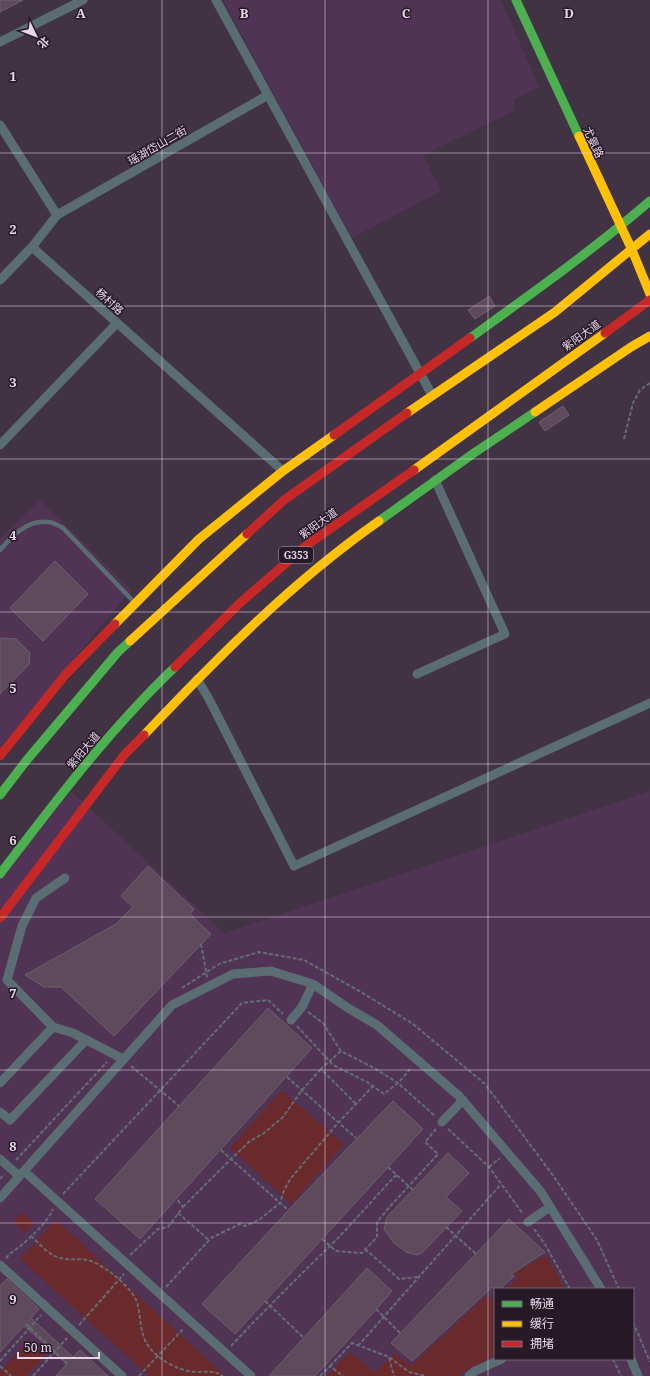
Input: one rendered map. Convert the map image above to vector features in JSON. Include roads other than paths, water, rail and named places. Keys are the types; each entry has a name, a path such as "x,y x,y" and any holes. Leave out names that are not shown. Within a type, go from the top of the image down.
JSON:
{"main road":[{"name":"尤氨路","path":"516,0 620,227 632,250 650,294"},
{"path":"0,756 66,674 199,539 283,471 555,277 620,227 650,201"},
{"path":"0,795 26,761 118,652 284,500 432,394 555,312 650,234"},
{"name":"紫阳大道","path":"0,874 104,741 165,676 241,602 307,545 566,362 650,300"},
{"path":"0,918 125,754 197,679 303,578 353,539 435,480 650,336"}],"street":[{"path":"0,42 83,0"},
{"path":"216,0 432,394"},
{"name":"瑶湖岱山二街","path":"57,215 268,95"},
{"path":"0,125 57,215 32,247 0,280"},
{"name":"杨村路","path":"32,247 283,471"},
{"path":"0,445 117,323"},
{"path":"417,674 505,634 435,480"},
{"path":"197,679 209,699 294,866 650,703"},
{"path":"65,878 36,898 22,926 7,980 53,1027 73,1033 123,1060"},
{"path":"0,1198 172,1005 233,974 271,971 313,984 348,1008 377,1025 463,1100 541,1192 600,1288"},
{"path":"291,1020 302,1007 313,984"},
{"path":"0,1083 53,1027"},
{"path":"0,1112 10,1120 86,1040"},
{"path":"442,1122 463,1100"},
{"path":"0,1158 57,1201 251,1376"},
{"path":"528,1222 550,1207"},
{"path":"2,1262 119,1375"},
{"path":"469,1376 475,1371 500,1360"},
{"path":"631,1360 638,1376"}],"lane":[{"path":"0,550 15,533 23,528 37,523 50,521 63,528 135,604"}]}
